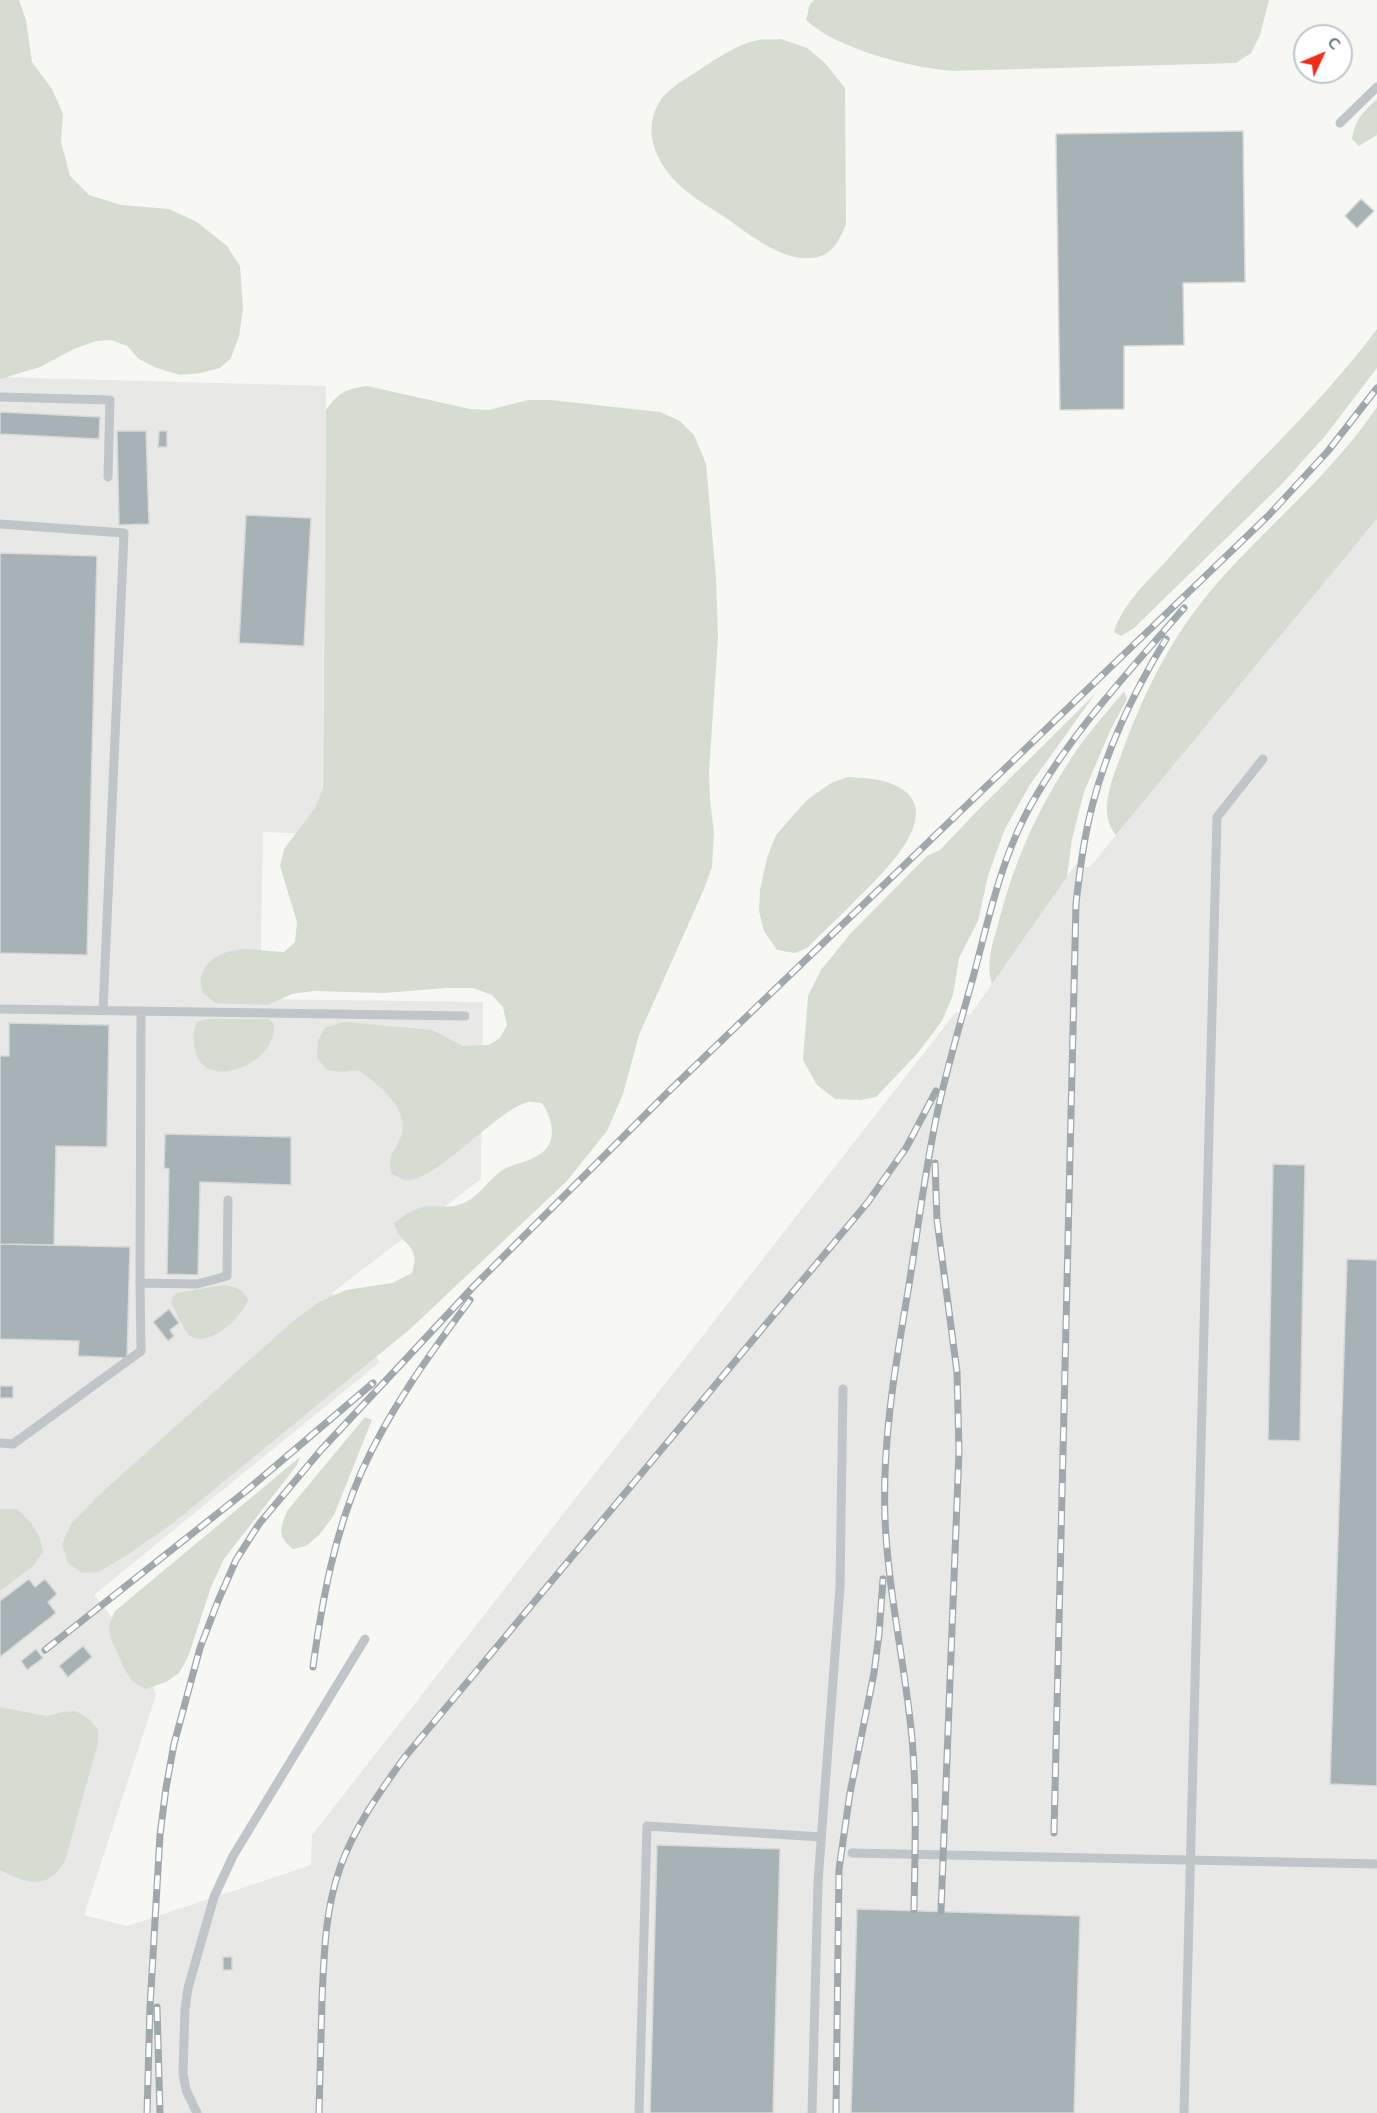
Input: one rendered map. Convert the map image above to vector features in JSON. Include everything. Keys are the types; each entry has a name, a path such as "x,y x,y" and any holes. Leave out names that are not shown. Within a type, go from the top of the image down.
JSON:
{"lane":[{"path":"1340,123 1377,87"},
{"path":"0,396 110,400 108,477"},
{"path":"0,524 124,533 103,1011"},
{"path":"1184,2113 1217,817 1263,759"},
{"path":"0,1010 465,1016"},
{"path":"0,1443 12,1444 141,1351 141,1011"},
{"path":"140,1283 197,1284 227,1276 228,1200"},
{"path":"812,2113 818,1882 840,1587 843,1389"},
{"path":"197,2113 186,2090 183,2073 185,2009 188,1988 214,1897 233,1856 365,1639"},
{"path":"639,2113 647,1826 821,1837"},
{"path":"852,1853 1377,1864"}],"shaded area":[{"path":"0,0 19,0 26,20 32,62 52,89 63,114 61,142 70,176 89,195 121,205 169,209 197,222 227,246 240,266 243,309 239,336 231,358 220,368 180,375 157,368 139,359 127,346 111,340 96,341 74,349 40,367 0,379"},
{"path":"814,0 1269,0 1260,35 1251,53 1236,63 951,71 895,61 836,40 806,20 810,4"},
{"path":"781,39 807,48 825,63 845,88 846,225 830,251 821,256 808,258 795,257 769,247 690,194 676,182 661,162 652,139 654,115 659,103 674,87 716,59 741,46 758,40"},
{"path":"1377,99 1377,135 1359,146 1352,139 1355,127 1364,112"},
{"path":"1377,329 1377,368 1325,436 1282,484 1134,628 1121,636 1114,632 1123,612 1137,593 1302,418"},
{"path":"0,377 326,386 322,834 263,832 260,999 483,1002 481,1179 332,1293 380,1362 94,1595 144,1658 156,1695 84,1915 127,1926 311,1865 312,1835 956,1012 970,1015 1076,864 1089,868 1377,519 1377,2113 0,2113"},
{"path":"367,386 470,409 489,410 528,400 551,400 660,412 680,421 694,435 706,464 716,578 718,637 709,772 714,832 712,867 639,1035 623,1094 607,1131 566,1182 409,1330 173,1523 126,1556 98,1572 82,1573 68,1563 62,1544 71,1524 99,1495 292,1322 319,1302 346,1290 392,1283 412,1273 414,1256 412,1250 397,1231 394,1223 416,1209 452,1206 466,1202 501,1171 543,1152 551,1140 551,1125 542,1103 528,1102 499,1118 432,1171 417,1178 404,1180 392,1174 390,1167 391,1157 402,1133 403,1123 396,1105 382,1089 358,1070 341,1072 327,1070 317,1058 318,1040 325,1028 343,1022 432,1030 463,1046 489,1045 500,1038 507,1025 503,1007 492,995 473,988 384,993 313,991 292,994 268,1005 215,1003 202,992 203,971 218,956 245,949 284,952 295,942 297,922 280,866 284,849 315,808 323,788 326,410 344,392"},
{"path":"1377,407 1377,519 1116,835 1111,827 1107,808 1113,777 1139,710 1174,642 1188,620 1220,580 1322,475 1360,431"},
{"path":"1124,691 1127,699 1110,731 1084,792 1072,839 1067,877 992,984 989,967 993,942 1014,871 1032,828 1054,786 1081,744"},
{"path":"1095,694 1029,786 1004,831 988,876 978,921 959,958 953,995 942,1021 917,1054 876,1097 861,1100 835,1099 817,1085 803,1060 808,996 821,970 851,933 927,856 940,850"},
{"path":"847,777 887,782 909,795 916,810 914,826 905,844 878,878 807,948 795,953 777,950 764,931 759,911 760,890 767,858 776,835 807,800 831,783"},
{"path":"207,1019 269,1019 274,1024 272,1039 251,1063 237,1069 222,1071 209,1068 199,1060 193,1038 197,1022"},
{"path":"224,1285 235,1287 248,1299 240,1314 225,1329 207,1338 198,1339 190,1336 171,1303 173,1297 177,1293"},
{"path":"365,1417 372,1420 334,1515 320,1534 306,1546 293,1549 284,1540 281,1532 287,1511"},
{"path":"300,1457 297,1465 224,1559 211,1587 188,1657 179,1673 166,1682 146,1689 133,1682 111,1639 109,1625 115,1611"},
{"path":"0,1509 17,1509 27,1518 38,1533 43,1552 32,1567 0,1591"},
{"path":"0,1707 46,1716 76,1711 89,1719 98,1730 98,1743 65,1861 58,1871 43,1881 19,1879 0,1870"}],"building":[{"path":"1243,131 1245,282 1183,283 1184,345 1124,346 1124,409 1060,410 1056,134"},
{"path":"1361,199 1374,211 1357,228 1345,216"},
{"path":"0,412 100,417 99,439 0,434"},
{"path":"117,431 146,431 149,524 119,525"},
{"path":"159,431 167,431 167,447 158,447"},
{"path":"246,515 311,518 304,646 239,643"},
{"path":"0,553 97,556 87,955 0,953"},
{"path":"9,1023 109,1025 107,1147 56,1146 54,1245 0,1244 0,1056 9,1056"},
{"path":"165,1134 291,1137 291,1185 200,1182 198,1275 167,1274 169,1169 164,1168"},
{"path":"1273,1164 1305,1165 1300,1441 1268,1440"},
{"path":"0,1244 130,1247 127,1358 78,1356 79,1341 0,1339"},
{"path":"1347,1259 1377,1260 1377,1786 1330,1784"},
{"path":"169,1309 179,1323 170,1330 174,1336 168,1341 153,1322"},
{"path":"0,1386 13,1386 13,1398 0,1398"},
{"path":"29,1579 35,1587 45,1579 57,1594 48,1602 56,1613 0,1657 0,1601"},
{"path":"83,1646 92,1657 68,1677 59,1666"},
{"path":"36,1649 43,1658 27,1670 21,1661"},
{"path":"657,1845 780,1849 773,2113 650,2113"},
{"path":"857,1909 1080,1916 1074,2113 851,2113"},
{"path":"223,1957 232,1957 232,1970 223,1970"}],"railway":[{"path":"147,2113 150,2007 160,1835 174,1744 200,1648 218,1601 236,1560 259,1524 321,1450 474,1286 667,1093 1269,515 1328,451 1377,388"},
{"path":"914,1910 914,1759 887,1546 885,1488 888,1430 895,1372 937,1114 995,894 1008,854 1025,816 1059,760 1078,734 1184,608"},
{"path":"1054,1833 1076,903 1087,828 1106,760 1133,698 1166,639"},
{"path":"319,2113 323,1982 328,1916 340,1868 352,1839 368,1811 404,1758 868,1202 906,1148 936,1091"},
{"path":"935,1163 937,1220 957,1372 959,1451 941,1911"},
{"path":"313,1667 330,1568 343,1520 361,1473 397,1405 470,1300"},
{"path":"45,1650 246,1491 373,1383"},
{"path":"836,2113 839,1869 850,1793 874,1673 883,1579"},
{"path":"157,2007 160,2113"}]}
